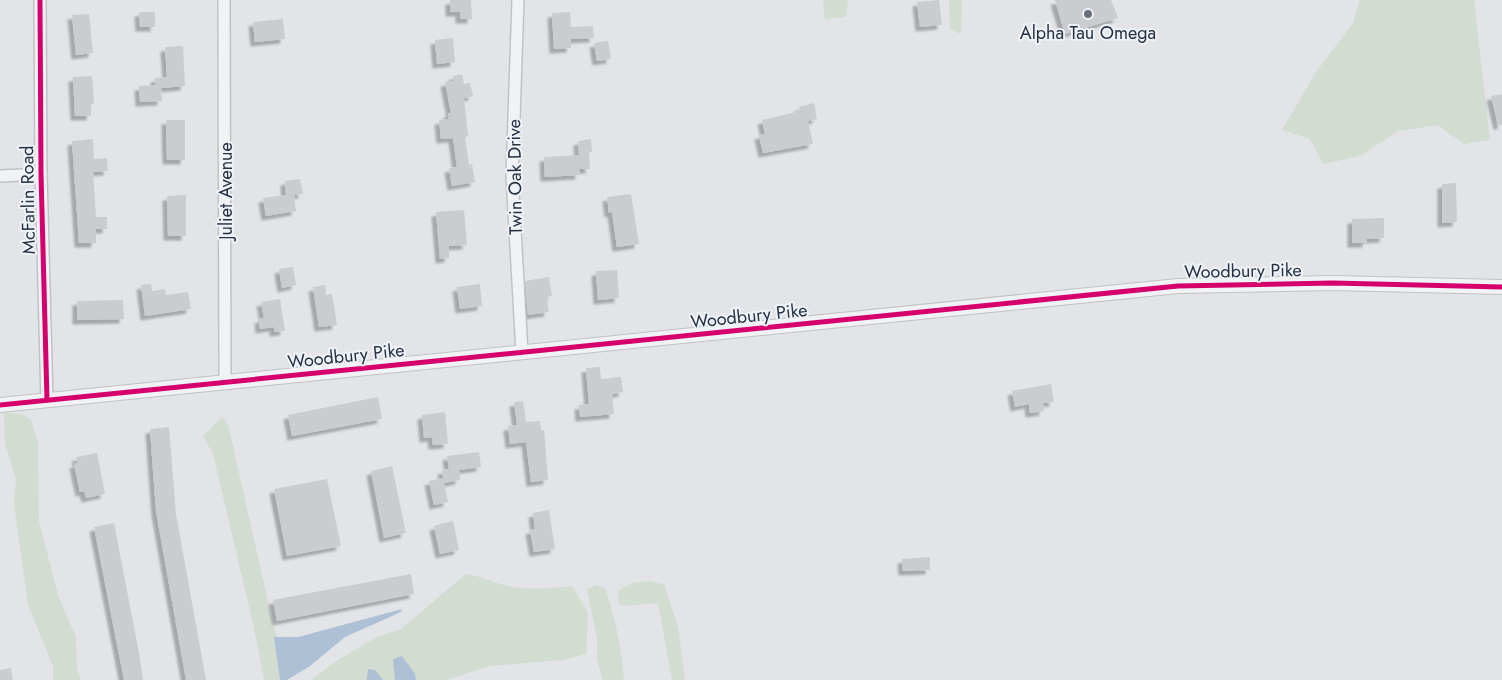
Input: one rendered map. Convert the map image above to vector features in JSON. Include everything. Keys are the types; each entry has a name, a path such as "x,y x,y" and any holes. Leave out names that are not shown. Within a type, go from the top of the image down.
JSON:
{"street":[{"name":"McFarlin Road","path":"40,0 41,174 47,400"},
{"name":"Juliet Avenue","path":"224,0 226,382"},
{"name":"Twin Oak Drive","path":"518,0 512,176 522,353"},
{"path":"0,176 41,174"},
{"name":"Woodbury Pike","path":"0,405 1178,286 1333,283 1502,287"}],"shaded area":[{"path":"823,0 848,0 846,17 825,19"},
{"path":"949,0 962,0 961,34 950,29"},
{"path":"1360,0 1474,0 1490,140 1464,144 1438,125 1398,131 1360,156 1323,164 1310,139 1282,130 1316,72 1353,23"},
{"path":"4,413 21,414 31,420 38,443 39,522 59,598 76,637 77,668 81,680 53,680 53,666 28,605 14,504 16,479 5,444"},
{"path":"222,417 228,424 275,633 282,646 285,680 264,680 253,623 213,454 203,436"},
{"path":"466,574 516,588 540,589 572,586 588,613 586,654 563,660 490,666 446,680 311,680 338,660 377,637 401,629"},
{"path":"648,581 664,584 678,627 685,680 672,680 658,603 619,604 618,591 632,583"},
{"path":"596,585 605,588 609,599 620,645 624,680 603,680 602,678 597,658 597,638 587,589"}],"water":[{"path":"402,609 401,612 345,637 310,666 287,680 280,680 274,637 298,637"},
{"path":"402,656 415,674 416,680 395,680 393,659"},
{"path":"368,669 375,670 383,680 367,680"}],"building":[{"path":"450,0 471,0 472,19 460,19 460,12 450,12"},
{"path":"939,0 942,25 920,27 917,2"},
{"name":"Alpha Tau Omega","path":"1055,0 1111,0 1118,18 1065,34"},
{"path":"139,12 155,12 155,27 140,27"},
{"path":"570,12 571,27 593,26 594,38 571,39 571,48 554,49 552,13"},
{"path":"89,14 93,53 76,55 72,15"},
{"path":"283,19 285,39 255,42 253,22"},
{"path":"453,38 455,62 437,64 435,40"},
{"path":"608,41 611,59 597,61 594,43"},
{"path":"183,46 185,86 161,88 162,101 140,102 139,86 155,85 155,78 167,77 165,47"},
{"path":"462,74 464,84 470,83 473,96 464,98 468,136 465,137 469,165 472,164 475,182 452,186 449,168 457,167 453,138 441,139 439,120 449,119 448,113 451,113 445,82 454,81 453,76"},
{"path":"92,76 94,104 91,104 91,116 75,116 73,77"},
{"path":"1502,94 1502,125 1498,125 1491,96"},
{"path":"814,103 817,119 808,121 813,144 763,153 759,135 765,134 762,120 800,111 799,107"},
{"path":"166,120 185,120 185,160 167,160"},
{"path":"93,139 94,159 107,158 108,171 93,172 96,217 107,217 107,229 96,229 96,243 79,243 72,141"},
{"path":"591,139 592,152 589,152 590,169 579,169 580,175 545,177 544,157 579,155 578,141"},
{"path":"300,179 303,194 294,195 296,211 266,216 263,198 286,195 285,181"},
{"path":"1456,183 1457,222 1442,223 1442,184"},
{"path":"631,194 639,244 617,247 612,212 609,213 607,197"},
{"path":"186,195 186,236 168,236 167,196"},
{"path":"464,210 467,245 449,246 449,258 440,259 436,212"},
{"path":"1384,218 1384,238 1367,239 1367,243 1352,243 1352,219"},
{"path":"293,267 296,285 282,288 279,269"},
{"path":"617,270 619,298 598,300 596,271"},
{"path":"549,277 552,296 546,297 549,312 528,315 525,281"},
{"path":"151,284 152,291 165,289 166,295 188,292 191,309 145,316 141,285"},
{"path":"480,284 482,306 460,309 457,287"},
{"path":"325,285 326,295 332,294 337,325 319,327 313,287"},
{"path":"280,299 285,331 274,332 274,327 260,329 259,319 264,318 261,302"},
{"path":"123,300 124,319 77,320 77,301"},
{"path":"600,367 601,379 621,377 623,392 612,394 614,414 580,417 579,405 589,404 586,368"},
{"path":"1051,384 1054,402 1043,403 1044,411 1030,413 1029,404 1015,407 1012,391"},
{"path":"378,397 382,419 292,436 288,415"},
{"path":"523,401 526,422 540,421 541,430 544,430 548,480 531,482 526,442 510,444 508,426 517,425 514,402"},
{"path":"445,412 448,444 433,445 432,437 424,438 422,415"},
{"path":"169,427 176,514 206,680 186,680 156,511 150,429"},
{"path":"479,452 481,467 459,470 460,480 444,483 442,470 449,469 447,456"},
{"path":"97,453 105,494 86,498 84,491 80,492 74,464 78,463 76,457"},
{"path":"392,466 406,533 384,538 371,471"},
{"path":"443,478 448,502 434,505 429,481"},
{"path":"327,479 341,546 287,556 274,489"},
{"path":"549,510 555,549 534,552 530,530 535,529 533,513"},
{"path":"453,521 459,550 440,554 434,526"},
{"path":"114,523 143,680 124,680 94,527"},
{"path":"930,557 930,570 903,571 902,559"},
{"path":"411,574 414,594 277,621 273,600"},
{"path":"11,668 13,680 0,680 0,670"}],"cycle path":[{"path":"40,0 41,174 47,400"},
{"path":"0,405 1178,286 1333,283 1502,287"}],"place":[{"name":"Alpha Tau Omega","path":"1088,14"}]}
